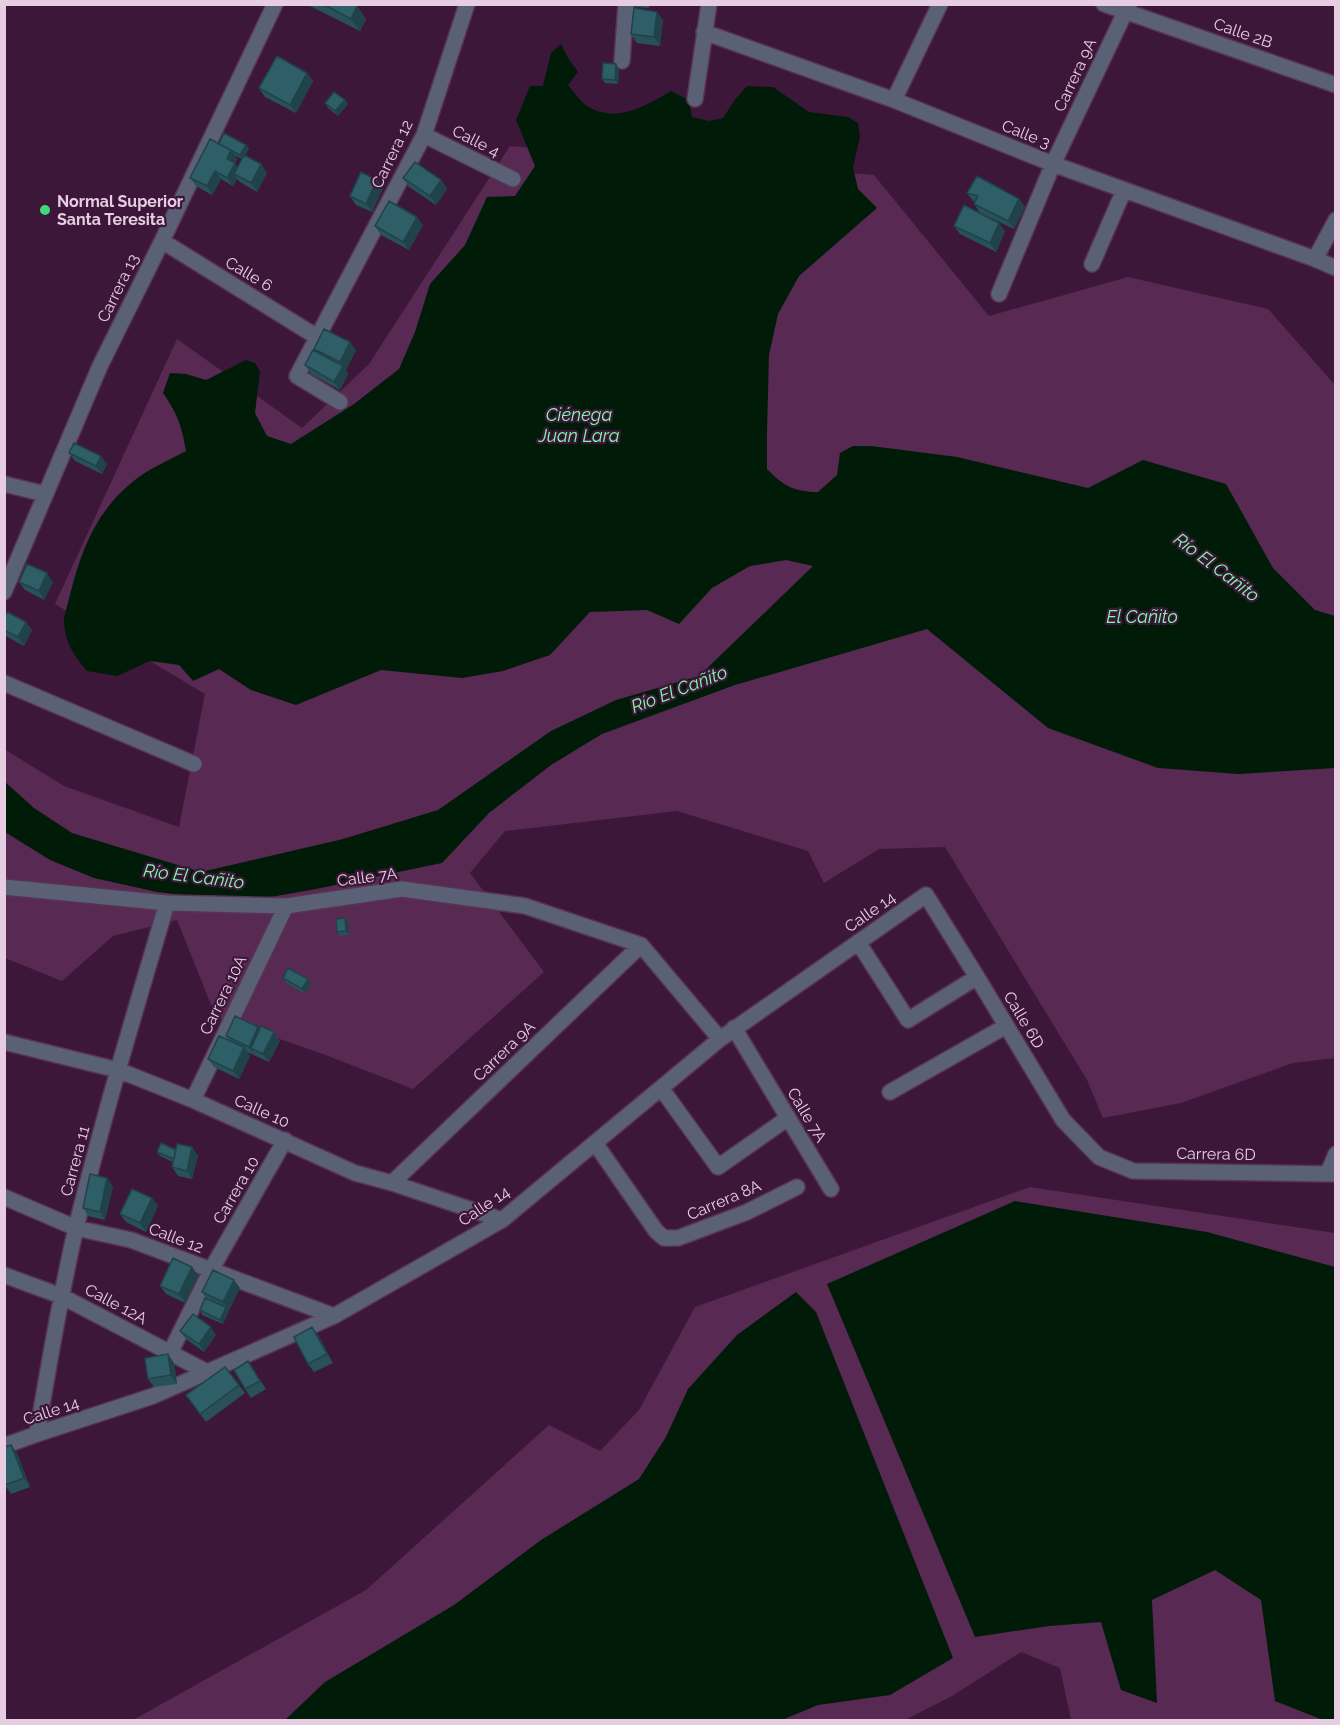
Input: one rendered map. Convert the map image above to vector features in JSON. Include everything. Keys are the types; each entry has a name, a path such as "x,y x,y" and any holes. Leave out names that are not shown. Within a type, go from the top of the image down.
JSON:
{"street":[{"name":"Carrera 13","path":"4,592 100,366 274,4"},
{"name":"Carrera 12","path":"340,402 297,376 424,135 467,4"},
{"path":"622,61 626,4"},
{"path":"695,99 709,4"},
{"path":"894,100 940,4"},
{"name":"Calle 2B","path":"1104,4 1127,8 1335,84"},
{"name":"Carrera 9A","path":"999,294 1053,164 1127,8"},
{"name":"Calle 3","path":"704,32 894,100 1053,164 1335,268"},
{"name":"Calle 4","path":"424,135 513,179"},
{"path":"1092,264 1124,190"},
{"path":"1315,259 1335,220"},
{"name":"Calle 6","path":"162,241 317,337"},
{"path":"4,484 45,494"},
{"path":"4,683 194,764"},
{"name":"Calle 7A","path":"4,887 167,903 286,906 402,889 525,906 641,945"},
{"name":"Calle 14","path":"4,1446 153,1396 334,1316 502,1220 734,1028 926,895"},
{"name":"Calle 6D","path":"926,895 1063,1120 1099,1157"},
{"name":"Carrera 11","path":"37,1434 61,1296 76,1228 118,1070 167,903"},
{"name":"Carrera 10A","path":"193,1100 286,906"},
{"path":"858,942 908,1020 977,977"},
{"path":"641,945 720,1039"},
{"name":"Carrera 9A","path":"392,1183 641,945"},
{"path":"890,1092 1006,1026"},
{"name":"Calle 7A","path":"734,1028 831,1189"},
{"name":"Calle 10","path":"6,1046 118,1070 193,1100 355,1173 502,1220"},
{"path":"661,1088 718,1167 788,1118"},
{"name":"Carrera 10","path":"170,1353 211,1270 285,1140"},
{"name":"Carrera 8A","path":"595,1143 656,1231 664,1238 688,1235 747,1212 797,1187"},
{"path":"1332,1174 1335,1154"},
{"name":"Carrera 6D","path":"1099,1157 1133,1171 1332,1174"},
{"name":"Calle 12","path":"4,1197 76,1228 131,1240 334,1316"},
{"name":"Calle 12A","path":"4,1275 61,1296 207,1372"}],"shaded area":[{"path":"510,146 874,175 989,316 1128,277 1268,309 1335,385 1335,1058 1293,1063 1181,1103 1103,1118 1087,1080 945,847 879,849 824,883 808,851 677,811 505,831 470,873 544,972 413,1089 323,1054 216,1017 177,920 113,936 62,981 5,958 4,749 64,786 179,827 205,694 55,604 177,339 302,428 369,364"},
{"path":"1030,1187 1335,1233 1335,1720 1071,1720 1060,1668 1021,1652 952,1696 905,1720 133,1720 366,1590 549,1425 600,1451 639,1410 695,1307"}],"water":[{"name":"Ciénega Juan Lara","path":"561,44 578,72 568,85 584,104 598,111 619,113 630,111 671,91 689,100 692,117 709,121 723,118 747,86 773,87 809,112 848,117 858,123 860,137 853,167 858,189 877,208 799,276 778,314 769,355 767,469 773,475 784,484 796,489 818,492 837,475 840,453 853,446 871,446 957,457 1088,488 1143,460 1226,484 1273,568 1315,610 1335,616 1335,768 1238,774 1158,768 1048,728 927,629 735,685 602,734 551,765 489,813 442,863 265,898 217,899 157,892 94,878 50,860 5,832 4,781 34,808 72,833 201,872 343,839 438,810 551,731 616,700 699,676 813,566 786,560 750,566 712,588 679,624 647,610 590,612 550,655 503,671 462,678 381,670 296,705 251,690 219,669 193,681 179,665 150,661 117,676 87,671 71,649 66,637 65,616 79,563 91,534 107,508 136,479 186,451 178,420 163,393 170,373 186,374 206,380 246,360 255,363 260,371 255,413 267,436 291,444 354,404 399,369 415,332 430,284 465,245 487,197 515,196 535,166 516,120 530,86 543,86 551,53"},
{"path":"1015,1201 1207,1232 1335,1267 1335,1720 1323,1720 1275,1701 1261,1600 1215,1570 1152,1600 1157,1703 1121,1690 1101,1622 1049,1626 975,1637 827,1284"},
{"path":"796,1292 816,1312 953,1658 890,1695 818,1705 782,1720 285,1720 325,1682 454,1605 541,1540 639,1479 666,1437 688,1389 737,1335"}],"building":[{"path":"323,4 353,4 357,6 351,19"},
{"path":"634,8 657,12 654,37 631,34"},
{"path":"277,56 307,73 290,105 259,88"},
{"path":"603,63 616,64 615,80 602,79"},
{"path":"334,92 345,100 335,111 325,103"},
{"path":"224,133 246,145 240,155 219,144"},
{"path":"210,139 231,150 227,159 235,163 227,178 215,171 207,186 190,178"},
{"path":"244,155 261,164 251,183 234,174"},
{"path":"415,162 441,180 430,196 403,178"},
{"path":"361,172 377,180 366,204 350,196"},
{"path":"977,176 1019,199 1008,221 974,204 978,196 967,193"},
{"path":"389,201 417,217 403,242 375,226"},
{"path":"964,205 999,223 990,243 954,226"},
{"path":"324,329 350,342 340,362 314,349"},
{"path":"313,350 343,366 334,382 305,365"},
{"path":"74,443 101,456 96,466 69,453"},
{"path":"27,564 47,573 39,591 19,582"},
{"path":"7,612 26,622 18,637 4,630 4,617"},
{"path":"345,918 346,931 337,932 336,919"},
{"path":"288,968 308,979 302,989 283,978"},
{"path":"235,1016 258,1027 249,1047 226,1036"},
{"path":"261,1026 274,1032 263,1054 251,1048"},
{"path":"219,1036 244,1047 233,1071 208,1059"},
{"path":"161,1143 176,1150 174,1159 157,1152"},
{"path":"177,1144 192,1147 187,1171 172,1167"},
{"path":"90,1174 107,1178 100,1212 83,1208"},
{"path":"132,1189 152,1198 140,1223 120,1214"},
{"path":"173,1258 192,1267 179,1294 160,1286"},
{"path":"213,1270 234,1280 223,1302 202,1292"},
{"path":"205,1298 226,1307 220,1320 200,1310"},
{"path":"193,1314 211,1327 199,1344 180,1331"},
{"path":"312,1327 327,1354 308,1364 294,1337"},
{"path":"168,1354 171,1375 148,1379 145,1358"},
{"path":"248,1361 260,1381 245,1389 234,1370"},
{"path":"225,1367 239,1385 200,1414 186,1395"},
{"path":"11,1445 24,1478 5,1485 4,1447"}],"place":[{"name":"Normal Superior Santa Teresita","path":"45,210"}],"water label":[{"name":"Río El Cañito","path":"1217,567"},
{"name":"El Cañito","path":"1142,616"},
{"name":"Río El Cañito","path":"679,689"},
{"name":"Río El Cañito","path":"194,876"}]}
